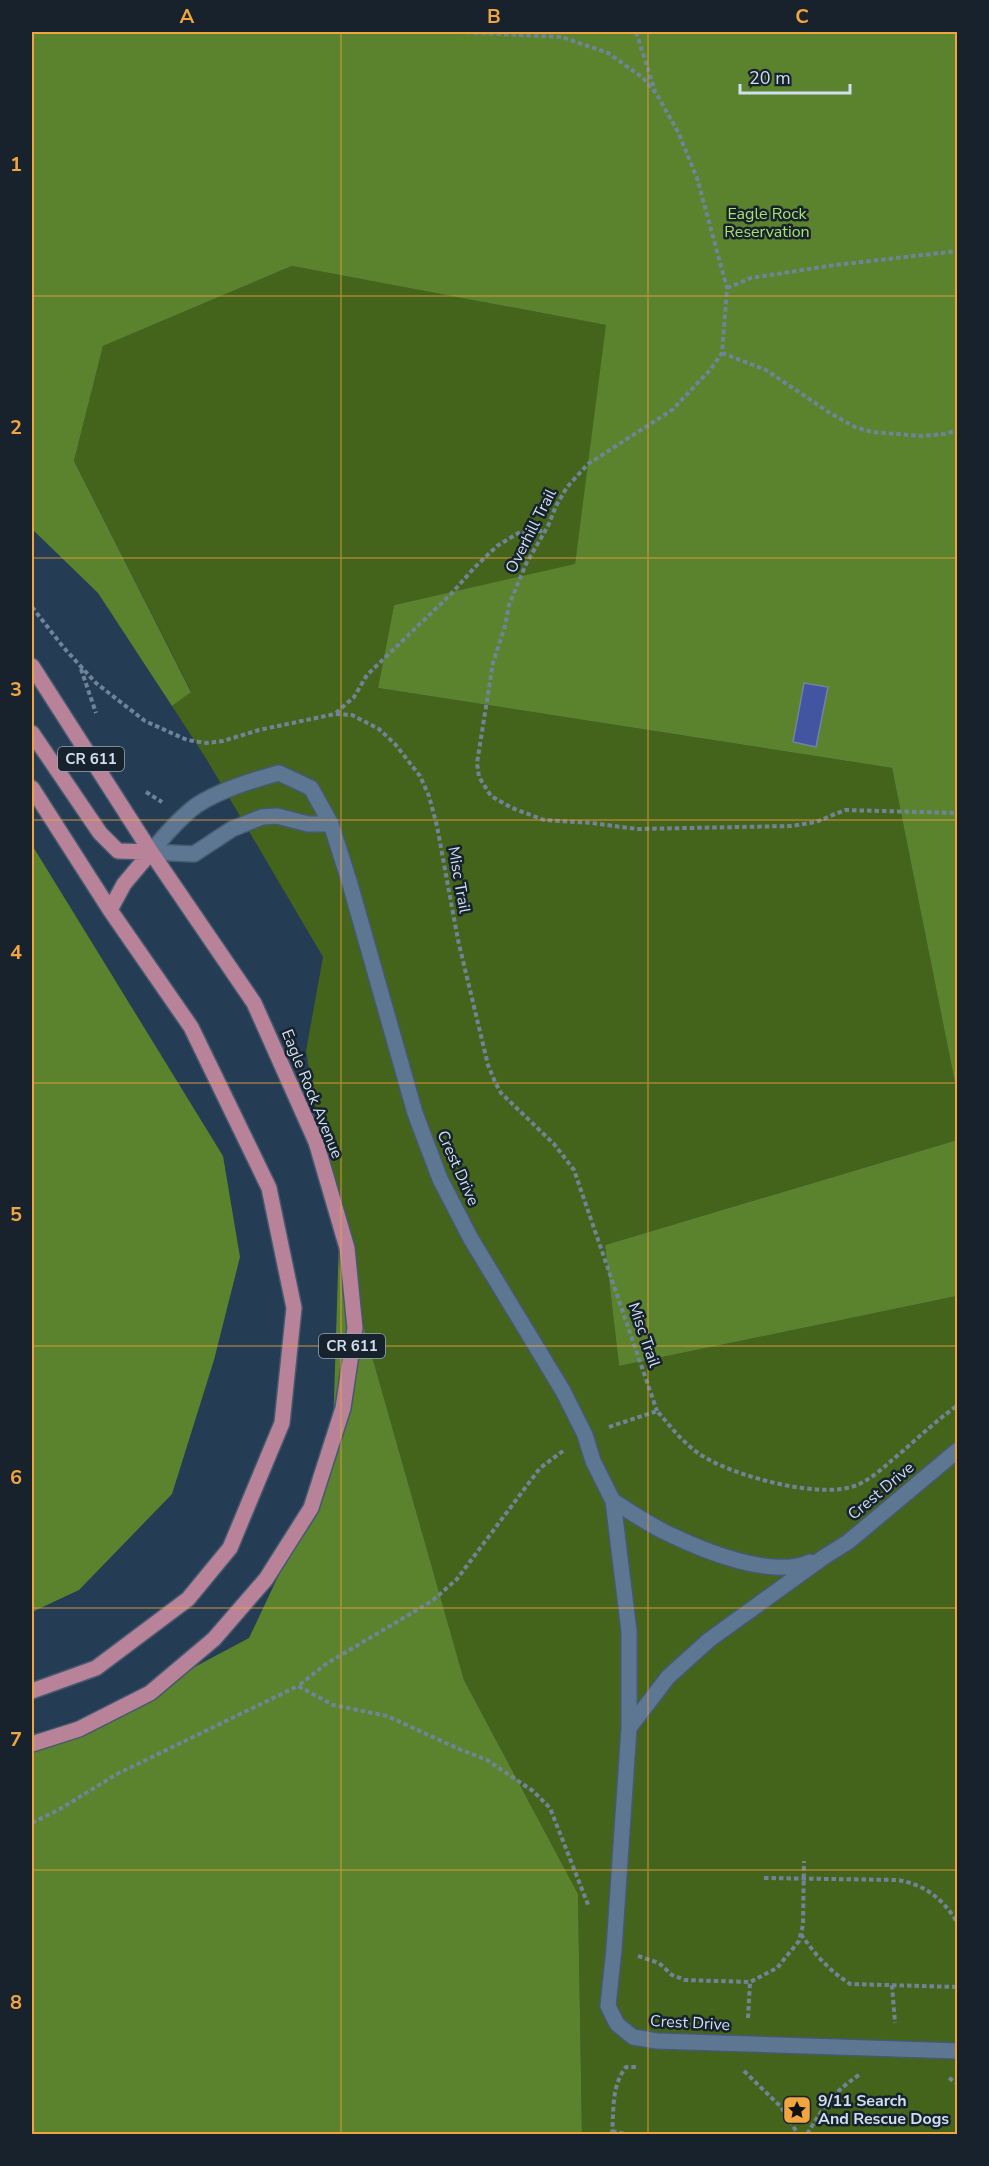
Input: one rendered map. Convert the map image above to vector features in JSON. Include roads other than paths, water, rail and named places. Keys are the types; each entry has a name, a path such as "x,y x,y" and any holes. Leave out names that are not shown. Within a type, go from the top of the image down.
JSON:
{"main road":[{"name":"Eagle Rock Avenue","path":"32,666 151,852 254,1003 316,1142 347,1248 355,1328 343,1408 311,1508 266,1579 214,1639 150,1693 79,1729 32,1744"},
{"path":"32,733 100,833 118,851 151,852"},
{"path":"32,788 110,910 191,1027 269,1188 294,1308 282,1423 230,1548 188,1599 96,1668 32,1691"},
{"path":"110,910 124,884 151,852"}],"street":[{"name":"Crest Drive","path":"151,852 170,828 195,807 233,788 279,773 311,788 331,824 415,1113 440,1179 471,1239 563,1391 585,1435 593,1461 613,1501 629,1631 629,1728 608,2006 617,2024 633,2037 657,2041 957,2051"},
{"path":"151,852 194,854 232,829 262,817 276,816 308,824 331,824"},
{"name":"Crest Drive","path":"629,1728 668,1677 709,1640 848,1542 957,1450"},
{"name":"Crest Drive","path":"613,1501 667,1533 729,1558 772,1566 800,1567 824,1557"}],"place":[{"name":"9/11 Search And Rescue Dogs","path":"797,2110"}],"park label":[{"name":"Eagle Rock Reservation","path":"767,223"}]}
